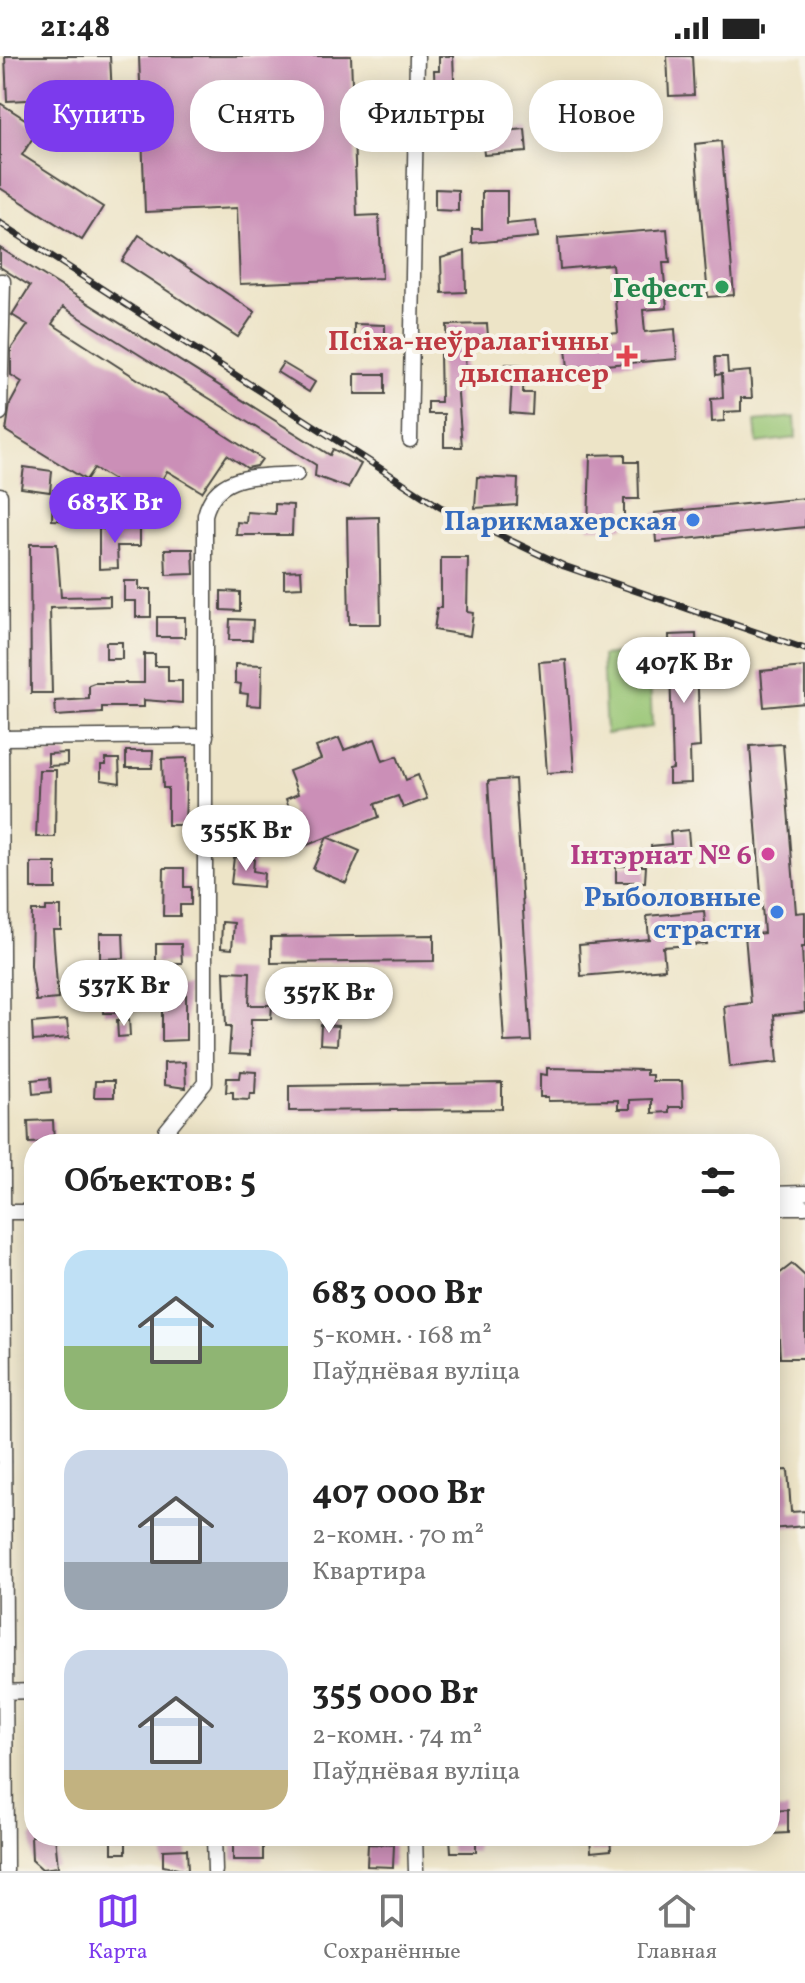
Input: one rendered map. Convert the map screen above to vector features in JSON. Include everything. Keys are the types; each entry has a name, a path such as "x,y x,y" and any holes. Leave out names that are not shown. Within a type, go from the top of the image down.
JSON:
{"street":[{"path":"410,440 417,56"},
{"path":"0,413 2,281"},
{"path":"166,1134 205,1083 205,515 208,501 229,480 297,474"},
{"path":"0,495 6,1871"},
{"path":"1,738 206,736"},
{"path":"780,1194 805,1193"},
{"path":"780,1207 805,1207"},
{"path":"2,1212 24,1212"},
{"path":"3,1692 24,1691"},
{"path":"214,1846 215,1871"},
{"path":"415,1846 416,1871"}],"green space":[{"path":"795,417 796,438 757,443 755,421"},
{"path":"649,651 652,727 606,734 602,656"}],"building":[{"path":"5,56 110,56 111,80 24,80 24,100 7,101"},
{"path":"139,56 351,56 352,80 340,80 340,152 355,152 357,216 379,215 382,278 240,284 237,208 145,212 143,152 174,152 174,80 140,80"},
{"path":"439,56 453,56 454,80 434,80 434,71 439,71"},
{"path":"667,56 692,56 694,95 669,96"},
{"path":"0,103 24,118 22,155 103,207 82,240 0,188"},
{"path":"525,129 527,152 484,155 484,152 513,152 513,130"},
{"path":"721,141 734,295 708,297 695,144"},
{"path":"435,189 458,190 458,211 435,210"},
{"path":"482,191 507,191 507,224 536,221 538,237 472,243 472,229 482,229"},
{"path":"667,229 670,263 663,263 667,308 643,310 645,332 675,329 677,359 568,368 565,338 618,333 612,264 560,269 558,238"},
{"path":"139,235 255,312 238,337 122,261"},
{"path":"0,248 330,455 333,449 361,464 348,488 315,476 316,465 63,307 52,324 262,459 257,466 247,468 227,455 202,492 167,471 150,502 94,468 86,480 6,431 10,404 22,382 11,375 11,349 28,325 12,315 30,286 0,267"},
{"path":"465,251 466,292 442,293 441,258"},
{"path":"354,324 385,325 385,340 354,340"},
{"path":"487,324 488,336 476,336 477,347 465,347 466,381 457,381 462,447 444,447 444,414 428,414 428,402 441,402 440,354 448,354 447,325"},
{"path":"715,357 727,357 728,373 750,371 752,398 741,398 741,411 724,412 724,421 712,422 711,399 723,398 722,374 716,375"},
{"path":"283,363 315,382 309,392 277,372"},
{"path":"506,364 524,365 523,393 533,393 532,415 510,413 512,380 505,379"},
{"path":"355,374 385,374 385,394 355,394"},
{"path":"625,454 625,462 638,462 639,499 624,499 624,527 588,528 590,455"},
{"path":"24,467 52,471 50,492 21,488"},
{"path":"477,477 518,479 517,505 475,508"},
{"path":"53,490 77,490 77,521 52,520"},
{"path":"805,498 805,527 656,542 654,513"},
{"path":"275,504 293,505 292,535 236,535 237,522 246,523 247,512 275,514"},
{"path":"379,517 381,624 349,624 347,518"},
{"path":"140,528 140,546 117,546 118,568 99,569 99,529"},
{"path":"30,544 57,544 61,597 110,596 110,606 50,608 52,693 31,693"},
{"path":"165,549 193,549 194,574 166,575"},
{"path":"441,558 468,558 467,612 473,613 470,636 434,630 437,608 441,608"},
{"path":"301,570 302,587 284,588 284,571"},
{"path":"124,581 139,581 139,589 151,589 151,617 136,617 136,601 124,601"},
{"path":"221,591 240,592 240,611 221,610"},
{"path":"157,617 185,617 185,637 157,637"},
{"path":"230,619 253,620 252,640 229,640"},
{"path":"696,634 700,747 690,748 691,783 669,784 669,770 673,769 669,635"},
{"path":"106,642 122,642 122,659 106,659"},
{"path":"144,654 155,654 155,666 168,666 168,681 182,681 182,703 144,700 144,707 102,707 102,713 56,716 55,701 89,699 89,685 94,683 144,683"},
{"path":"566,660 574,771 547,773 539,662"},
{"path":"235,664 262,665 261,706 247,705 248,694 240,693 241,684 235,683"},
{"path":"805,667 805,703 764,707 761,671"},
{"path":"339,738 344,750 375,739 383,761 397,756 406,780 418,775 427,799 403,808 398,796 375,804 379,817 292,851 282,826 294,821 286,799 298,794 289,771 321,759 316,747"},
{"path":"783,744 796,913 805,912 805,947 802,947 805,1012 774,1015 778,1062 730,1067 724,1006 751,1003 745,935 764,933 750,746"},
{"path":"126,751 153,751 152,768 126,768"},
{"path":"67,753 67,765 48,766 48,754"},
{"path":"187,758 185,825 168,825 168,788 163,788 162,759"},
{"path":"106,759 119,759 120,783 101,780 101,765 106,765"},
{"path":"39,770 56,770 55,837 36,837"},
{"path":"515,779 531,1041 504,1042 488,781"},
{"path":"688,830 690,854 652,858 651,846 671,844 670,832"},
{"path":"327,837 360,851 346,883 313,869"},
{"path":"234,857 254,859 253,871 264,873 263,887 231,884"},
{"path":"31,863 56,863 56,889 31,889"},
{"path":"616,866 646,866 645,882 616,882"},
{"path":"164,868 184,868 184,887 191,887 191,905 180,905 180,916 163,916"},
{"path":"46,907 61,907 61,930 53,930 58,999 36,1001 31,966 32,911 46,911"},
{"path":"704,911 707,944 663,947 665,969 581,976 579,945 649,939 647,916"},
{"path":"222,922 234,923 232,949 221,948"},
{"path":"100,933 123,933 124,958 100,959"},
{"path":"434,935 434,961 271,963 271,937"},
{"path":"156,944 181,944 182,963 156,963"},
{"path":"224,971 250,972 249,1005 272,1005 271,1019 251,1019 250,1055 229,1054 231,1026 226,1026"},
{"path":"186,986 186,1040 162,1041 162,987"},
{"path":"103,988 119,988 120,1013 104,1013"},
{"path":"129,1019 130,1036 118,1037 117,1020"},
{"path":"67,1020 69,1038 33,1041 32,1023"},
{"path":"321,1025 338,1026 337,1045 320,1044"},
{"path":"185,1062 186,1088 164,1085 164,1063"},
{"path":"547,1068 646,1070 646,1075 652,1075 652,1081 682,1081 683,1107 669,1107 669,1112 652,1113 652,1099 630,1100 630,1109 618,1109 618,1100 548,1101 548,1097 540,1097 540,1074 547,1075"},
{"path":"241,1071 256,1072 255,1094 250,1094 249,1100 233,1099 233,1092 226,1092 227,1078 240,1078"},
{"path":"50,1078 51,1092 33,1094 32,1080"},
{"path":"95,1081 114,1081 114,1097 94,1097"},
{"path":"502,1083 502,1109 289,1111 289,1086"},
{"path":"53,1120 54,1134 29,1134 28,1121"},
{"path":"792,1264 805,1276 805,1358 780,1358 780,1273"},
{"path":"780,1470 788,1470 791,1512 805,1511 805,1526 780,1528"},
{"path":"780,1810 788,1810 788,1833 780,1833"},
{"path":"31,1846 56,1846 58,1867 42,1869 32,1860"},
{"path":"112,1846 126,1846 126,1853 112,1853"},
{"path":"233,1846 263,1846 263,1860 233,1860"},
{"path":"368,1846 394,1846 393,1867 367,1866"},
{"path":"451,1846 476,1846 476,1852 451,1852"},
{"path":"591,1846 611,1846 611,1850 591,1852"},
{"path":"187,1849 188,1871 163,1866 163,1850"}],"railway":[{"path":"0,223 440,507 564,566 805,649"}],"place":[{"name":"Гефест","path":"722,287"},
{"name":"Псіха-неўралагічны дыспансер","path":"627,356"},
{"name":"Парикмахерская","path":"693,520"},
{"name":"Інтэрнат № 6","path":"768,854"},
{"name":"Рыболовные страсти","path":"777,912"}]}
